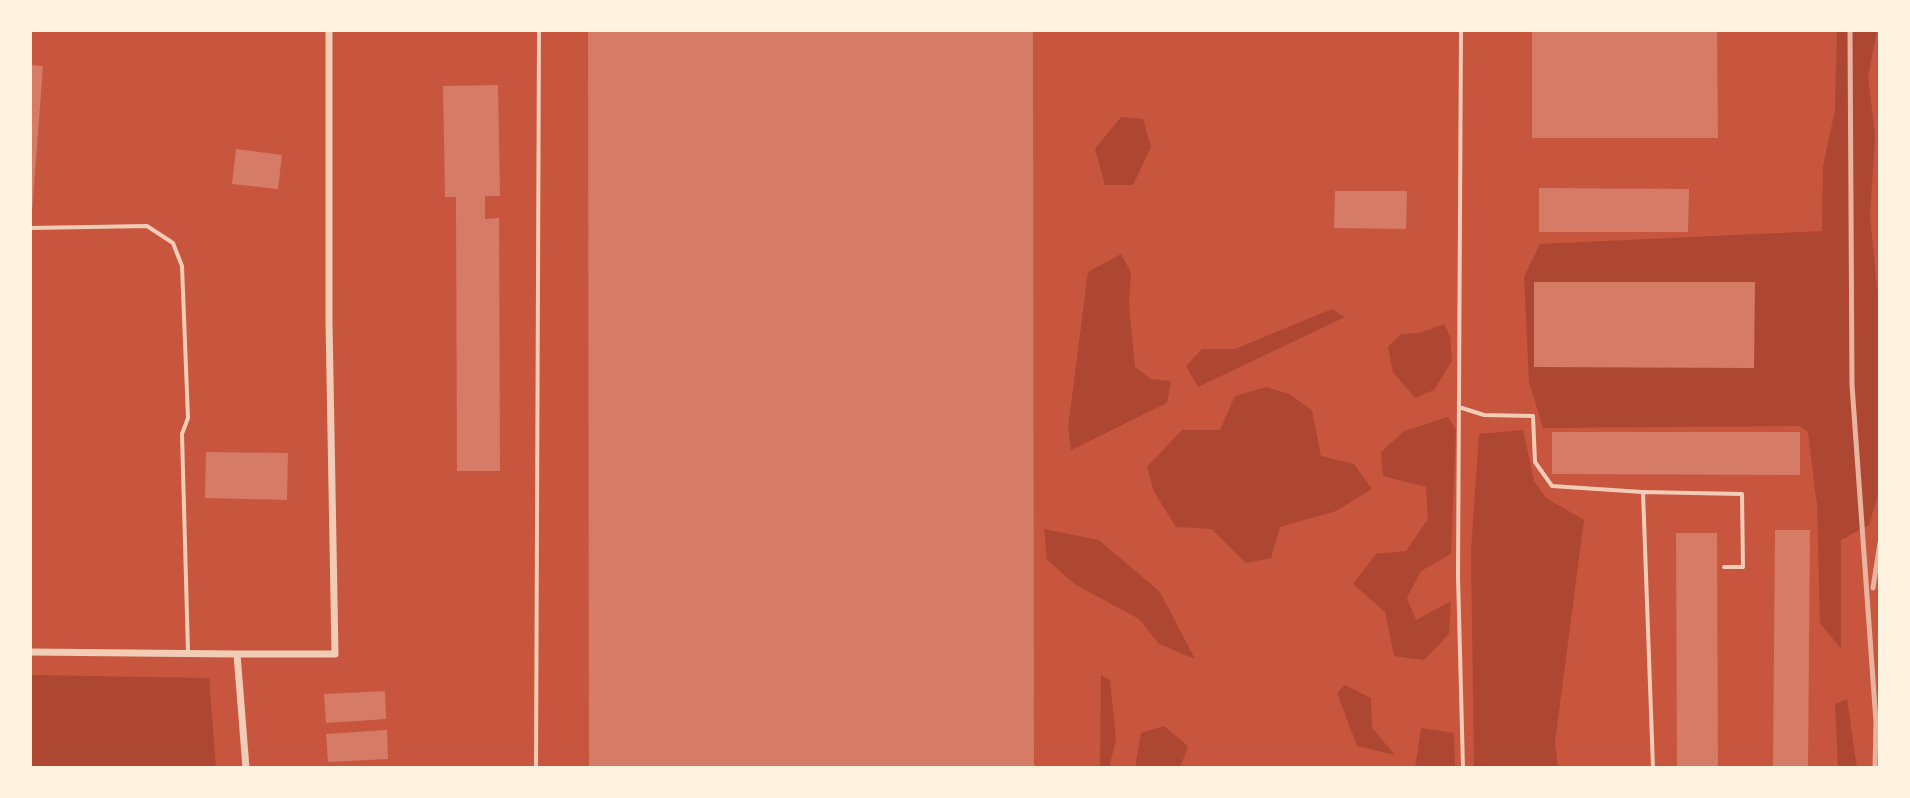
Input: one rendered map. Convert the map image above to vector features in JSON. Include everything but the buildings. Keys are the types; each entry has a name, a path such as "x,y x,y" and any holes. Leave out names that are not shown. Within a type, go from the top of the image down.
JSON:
{"street":[{"path":"30,652 335,654 329,322 329,30"},
{"path":"237,654 246,768"}],"lane":[{"path":"536,768 539,30"},
{"path":"1461,30 1462,408 1458,591 1463,768"},
{"path":"30,228 147,226 173,243 182,266 188,418 182,434 188,652"},
{"path":"1462,408 1484,415 1533,416 1535,462 1552,486 1742,494 1743,567 1724,567"},
{"path":"1643,492 1653,768"}],"shaded area":[{"path":"1837,30 1877,30 1868,77 1875,135 1870,216 1880,321 1879,491 1869,525 1841,540 1841,649 1820,623 1817,505 1808,432 1800,426 1543,428 1529,382 1524,277 1540,244 1822,231 1823,166 1835,110"},
{"path":"1121,117 1143,119 1151,147 1133,185 1105,185 1095,149"},
{"path":"1121,254 1131,272 1129,304 1135,367 1151,379 1171,381 1167,403 1071,450 1068,428 1088,272"},
{"path":"1332,309 1345,317 1198,387 1186,366 1202,349 1235,349"},
{"path":"1444,324 1450,336 1452,361 1434,390 1415,398 1393,372 1388,347 1401,334 1419,333"},
{"path":"1267,387 1289,394 1312,410 1321,456 1354,464 1372,489 1336,511 1280,527 1271,558 1246,563 1212,529 1176,527 1154,492 1147,467 1182,430 1220,430 1235,396"},
{"path":"1448,417 1456,430 1451,554 1421,571 1407,598 1416,620 1451,601 1449,634 1424,660 1394,656 1385,612 1353,584 1376,554 1406,551 1428,519 1426,487 1383,476 1381,452 1404,431"},
{"path":"1523,430 1534,481 1546,498 1584,520 1555,742 1558,768 1474,768 1471,550 1479,434"},
{"path":"1044,529 1099,540 1160,592 1195,659 1159,644 1139,619 1076,585 1047,560"},
{"path":"30,675 209,678 216,768 30,768"},
{"path":"1101,675 1110,680 1116,740 1109,768 1100,768"},
{"path":"1345,685 1371,698 1372,728 1395,755 1357,746 1337,693"},
{"path":"1847,699 1857,768 1838,768 1835,704"},
{"path":"1164,726 1188,746 1180,768 1135,768 1141,733"},
{"path":"1421,728 1454,733 1455,768 1415,768"}],"railway":[{"path":"1850,30 1852,385 1876,722 1875,768"},
{"path":"1873,588 1880,543"}]}
